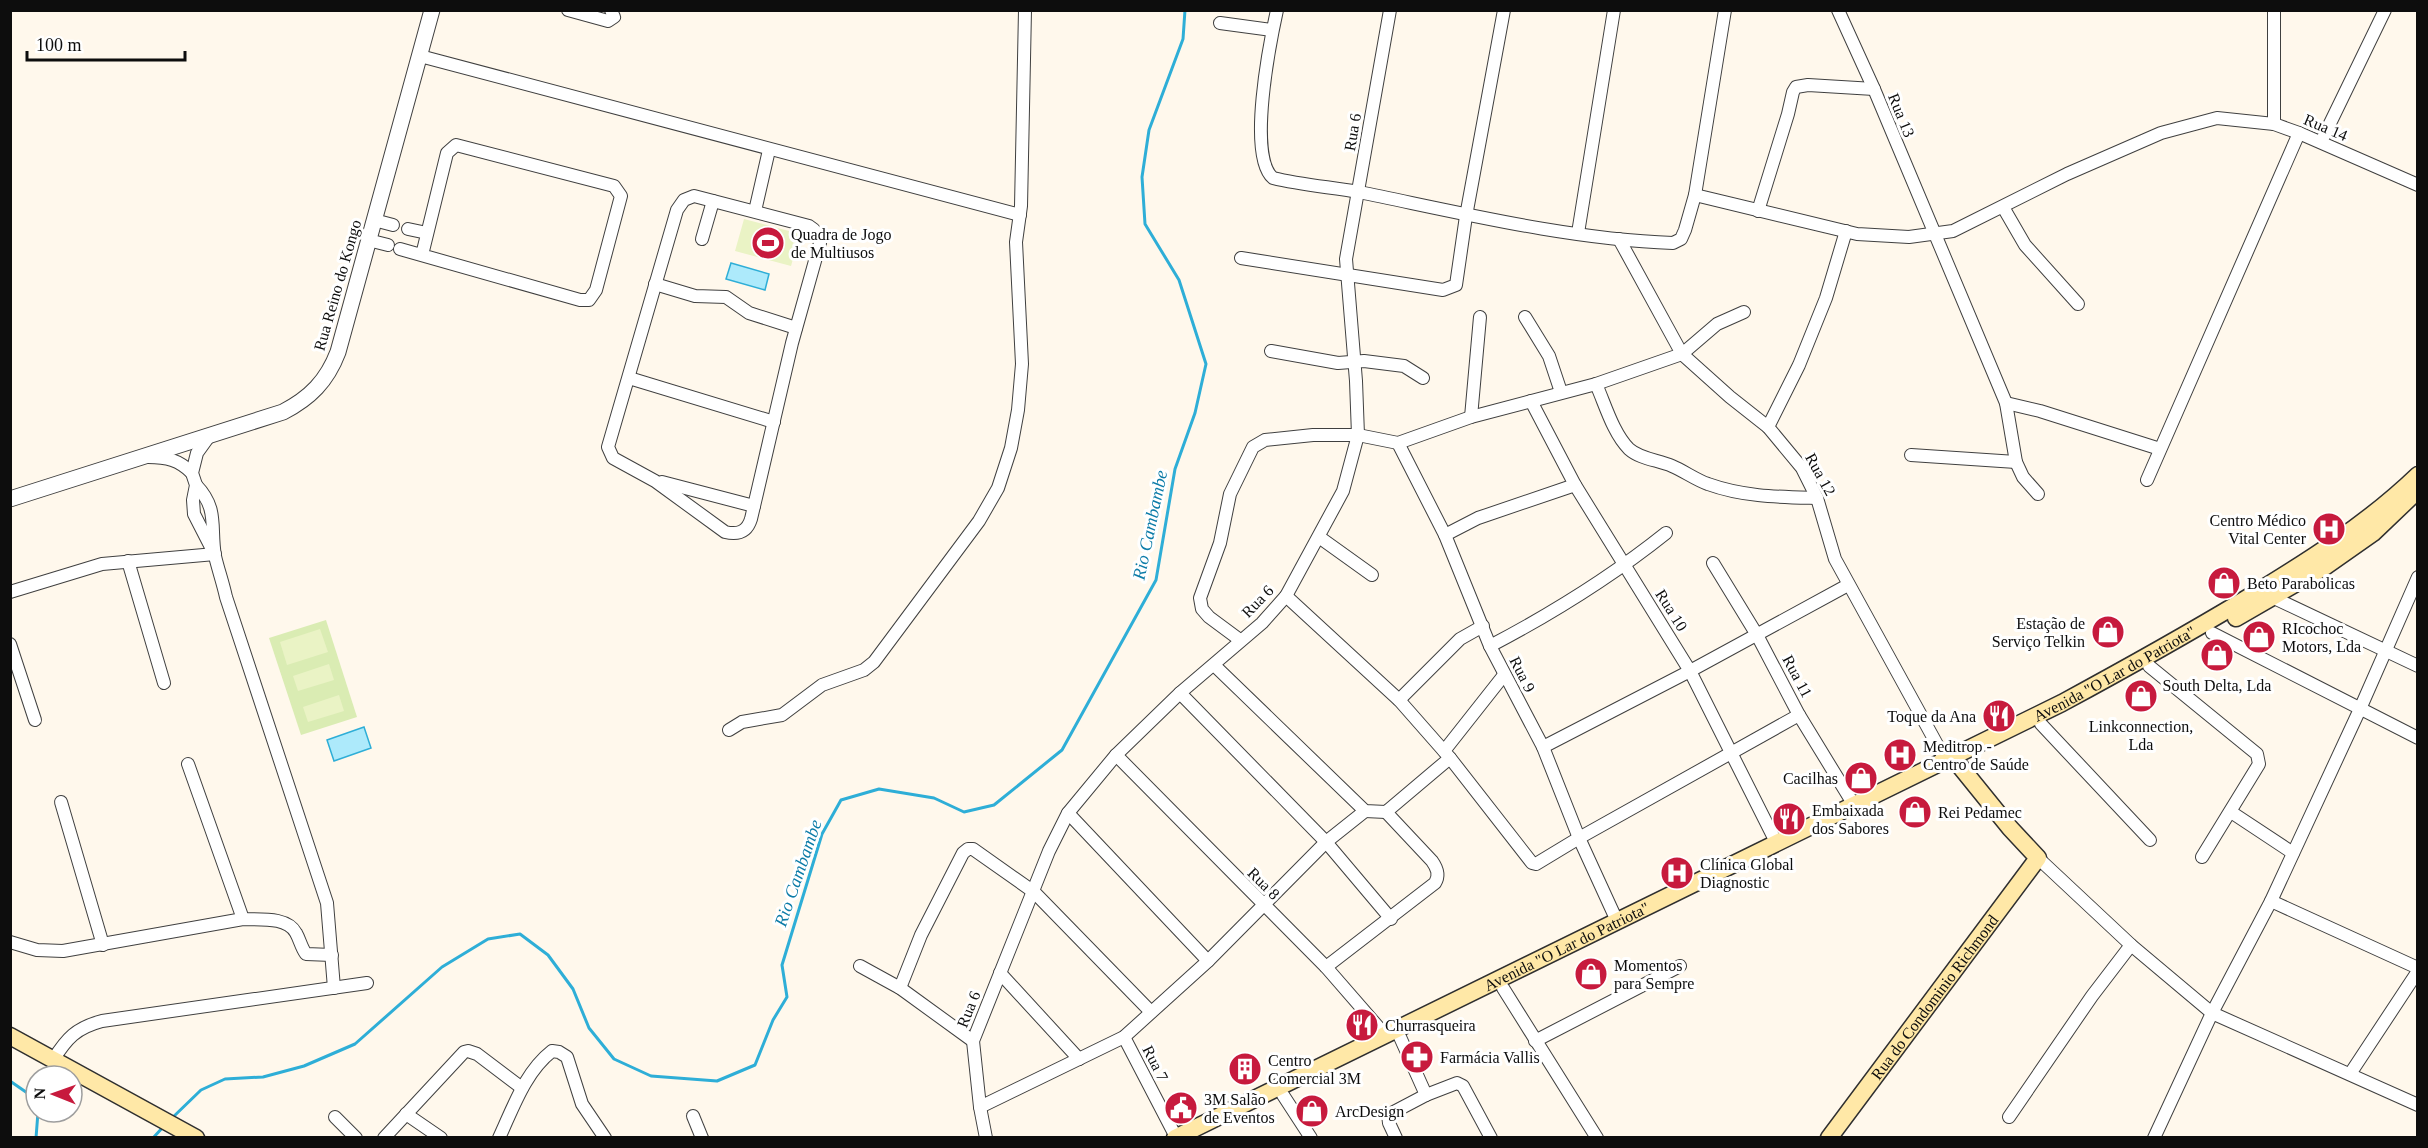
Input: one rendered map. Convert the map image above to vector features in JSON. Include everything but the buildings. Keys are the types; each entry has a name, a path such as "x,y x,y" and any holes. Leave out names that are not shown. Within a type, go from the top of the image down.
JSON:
{"main road":[{"name":"Avenida \"O Lar do Patriota\"","path":"1176,1137 1503,988 1952,762 2191,633 2290,572 2366,521 2418,475"},
{"name":"Avenida \"O Lar do Patriota\"","path":"1194,1137 1283,1095 1617,921 1776,842 1854,805 2041,724 2212,633 2326,566 2373,533 2418,491"},
{"path":"1952,762 2038,858"},
{"name":"Rua do Condominio Richmond","path":"1829,1137 2038,858"},
{"path":"10,1036 196,1137"}],"street":[{"name":"Rua Reino do Kongo","path":"10,499 283,412 310,395 323,383 338,352 432,10"},
{"path":"568,10 608,21 614,17 611,10"},
{"path":"729,730 747,720 782,715 822,685 864,670 874,662 979,521 998,488 1011,448 1018,410 1022,364 1016,254 1020,215 1025,10"},
{"path":"1277,10 1272,30 1261,117 1261,146 1268,173 1273,178 1357,192 1466,216 1619,239 1673,243 1681,239 1695,195 1725,10"},
{"name":"Rua 6","path":"986,1137 980,1107 973,1041 1049,850 1068,813 1116,755 1180,693 1262,623 1286,596 1343,491 1358,435 1346,259 1389,10"},
{"path":"1241,258 1443,290 1451,289 1456,285 1466,216 1504,10"},
{"path":"1578,233 1614,10"},
{"name":"Rua 13","path":"1838,10 1874,89 2006,403 2016,462"},
{"path":"2274,10 2274,124"},
{"path":"2321,142 2385,10"},
{"path":"1220,23 1272,30"},
{"path":"420,56 1020,215"},
{"path":"1758,211 1780,142 1792,92 1796,87 1808,85 1874,89"},
{"name":"Rua 14","path":"1695,195 1846,231 1883,237 1909,237 1953,231 2067,174 2161,133 2217,118 2245,119 2274,124 2418,185"},
{"path":"2147,480 2299,133"},
{"path":"400,249 580,300 589,300 596,290 621,196 614,186 456,145 447,153 422,255"},
{"path":"755,211 769,150"},
{"path":"694,196 755,211 809,226 817,231 820,243 796,328 749,527 737,532 725,532 655,480 613,458 609,450 609,441 680,204 694,196"},
{"path":"702,239 713,201"},
{"path":"2002,207 2025,245 2078,304"},
{"path":"374,220 393,225"},
{"path":"408,229 427,233"},
{"path":"1768,427 1799,365 1826,298 1846,231"},
{"name":"Rua 12","path":"1619,239 1682,354 1768,427 1802,468 1817,498 1835,559 1848,585 1952,762"},
{"path":"368,240 388,246"},
{"path":"655,284 695,296 726,297 749,313 796,328"},
{"path":"1240,640 1209,617 1202,609 1200,598 1220,543 1230,494 1253,447 1259,442 1313,435 1358,435 1398,443 1471,417 1596,384 1682,354 1717,324 1744,312"},
{"path":"1471,417 1480,317"},
{"path":"1525,317 1550,356 1561,392"},
{"path":"1271,351 1338,363 1404,366 1423,378"},
{"path":"628,378 774,422"},
{"path":"1596,384 1621,440 1631,451 1640,456 1672,466 1707,484 1739,493 1762,497 1817,498"},
{"name":"Rua 10","path":"1531,401 1575,485 1690,671 1776,842"},
{"path":"2006,403 2040,411 2160,449"},
{"path":"210,435 197,453 194,514 215,554 226,597 327,903 334,988"},
{"name":"Rua 9","path":"1398,443 1445,535 1490,646 1543,747 1579,838 1617,921"},
{"path":"1911,455 2016,462 2023,477 2038,494"},
{"path":"142,457 161,457 180,462 194,479 211,508 215,531 215,554"},
{"path":"655,480 754,506"},
{"path":"1445,535 1478,518 1575,485"},
{"path":"1490,646 1557,611 1624,567 1666,533"},
{"path":"1319,537 1372,575"},
{"path":"10,592 102,564 215,554"},
{"path":"128,561 164,683"},
{"name":"Rua 11","path":"1713,563 1757,635 1799,715 1854,805"},
{"path":"2154,1137 2212,1013 2271,901 2418,577"},
{"path":"1543,747 1690,671 1848,585"},
{"path":"1286,596 1400,700 1447,754 1532,863 1541,863 1579,838 1799,715"},
{"path":"2272,597 2418,666"},
{"path":"1400,700 1460,639 1483,626"},
{"path":"2212,633 2418,738"},
{"path":"10,644 35,720"},
{"path":"1214,665 1365,811"},
{"path":"2149,666 2257,754 2259,764 2202,857"},
{"path":"1386,812 1447,754 1504,675"},
{"path":"1180,693 1326,842 1391,919"},
{"path":"2041,724 2150,840"},
{"name":"Rua 8","path":"1116,755 1393,1037 1426,1095"},
{"path":"188,764 243,920"},
{"path":"61,802 103,945"},
{"path":"980,1107 1124,1037 1208,961 1326,842 1365,811 1386,812 1432,861 1438,873 1435,883 1326,967"},
{"path":"2231,812 2293,853"},
{"path":"1068,813 1208,961"},
{"path":"900,988 930,916 963,853 968,849 973,849 1034,892 1151,1012"},
{"path":"2038,858 2131,945 2212,1013 2418,1105"},
{"path":"2271,901 2418,969 2350,1074"},
{"path":"10,942 37,950 63,951 243,920 280,922 295,931 306,954 332,955"},
{"path":"2009,1117 2092,996 2131,945"},
{"path":"860,966 900,988 973,1041"},
{"path":"1535,1041 1680,966"},
{"path":"1000,973 1079,1059"},
{"path":"53,1060 68,1038 102,1021 368,983"},
{"path":"1503,988 1597,1137"},
{"name":"Rua 7","path":"1124,1037 1176,1137"},
{"path":"384,1137 458,1058 468,1051 477,1054 522,1088"},
{"path":"499,1137 522,1088 545,1056 552,1051 567,1057 582,1104 605,1137"},
{"path":"1396,1137 1388,1115 1426,1095 1457,1083 1463,1086 1491,1137"},
{"path":"1283,1095 1311,1137"},
{"path":"406,1113 441,1137"},
{"path":"693,1116 702,1137"},
{"path":"335,1118 356,1137"}],"green space":[{"name":"Quadra de Jogo de Multiusos","path":"744,219 800,234 791,266 735,251"},
{"path":"326,620 357,717 301,735 269,638"},
{"path":"320,629 328,652 287,665 280,642"},
{"path":"329,664 334,680 298,691 293,676"},
{"path":"339,695 344,711 308,722 303,707"}],"water":[{"path":"731,263 769,274 765,290 726,279"},
{"path":"364,727 371,748 334,761 327,740"}],"waterway":[{"name":"Rio Cambambe","path":"171,1119 201,1090 225,1079 263,1077 304,1066 355,1044 442,967 488,939 520,934 548,955 573,989 589,1028 614,1059 651,1076 717,1081 755,1065 773,1020 787,997 782,965 822,834 841,800 879,789 934,798 964,812 994,805 1062,750 1156,580 1175,469 1195,413 1206,364 1179,280 1145,224 1142,177 1149,130 1183,39 1185,10"},
{"path":"10,1081 24,1091"},
{"path":"36,1138 37,1124"},
{"name":"Rio Cambambe","path":"153,1138 164,1126"}],"place":[{"name":"Quadra de Jogo de Multiusos","path":"768,243"},
{"name":"Centro Médico Vital Center","path":"2329,529"},
{"name":"Beto Parabolicas","path":"2224,583"},
{"name":"Estação de Serviço Telkin","path":"2108,632"},
{"name":"RIcochoc Motors, Lda","path":"2259,637"},
{"name":"South Delta, Lda","path":"2217,655"},
{"name":"Linkconnection, Lda","path":"2141,696"},
{"name":"Toque da Ana","path":"1999,716"},
{"name":"Meditrop - Centro de Saúde","path":"1900,755"},
{"name":"Cacilhas","path":"1861,778"},
{"name":"Rei Pedamec","path":"1915,812"},
{"name":"Embaixada dos Sabores","path":"1789,819"},
{"name":"Clínica Global Diagnostic","path":"1677,873"},
{"name":"Momentos para Sempre","path":"1591,974"},
{"name":"Churrasqueira","path":"1362,1025"},
{"name":"Farmácia Vallis","path":"1417,1057"},
{"name":"Centro Comercial 3M","path":"1245,1069"},
{"name":"3M Salão de Eventos","path":"1181,1108"},
{"name":"ArcDesign","path":"1312,1111"}]}
